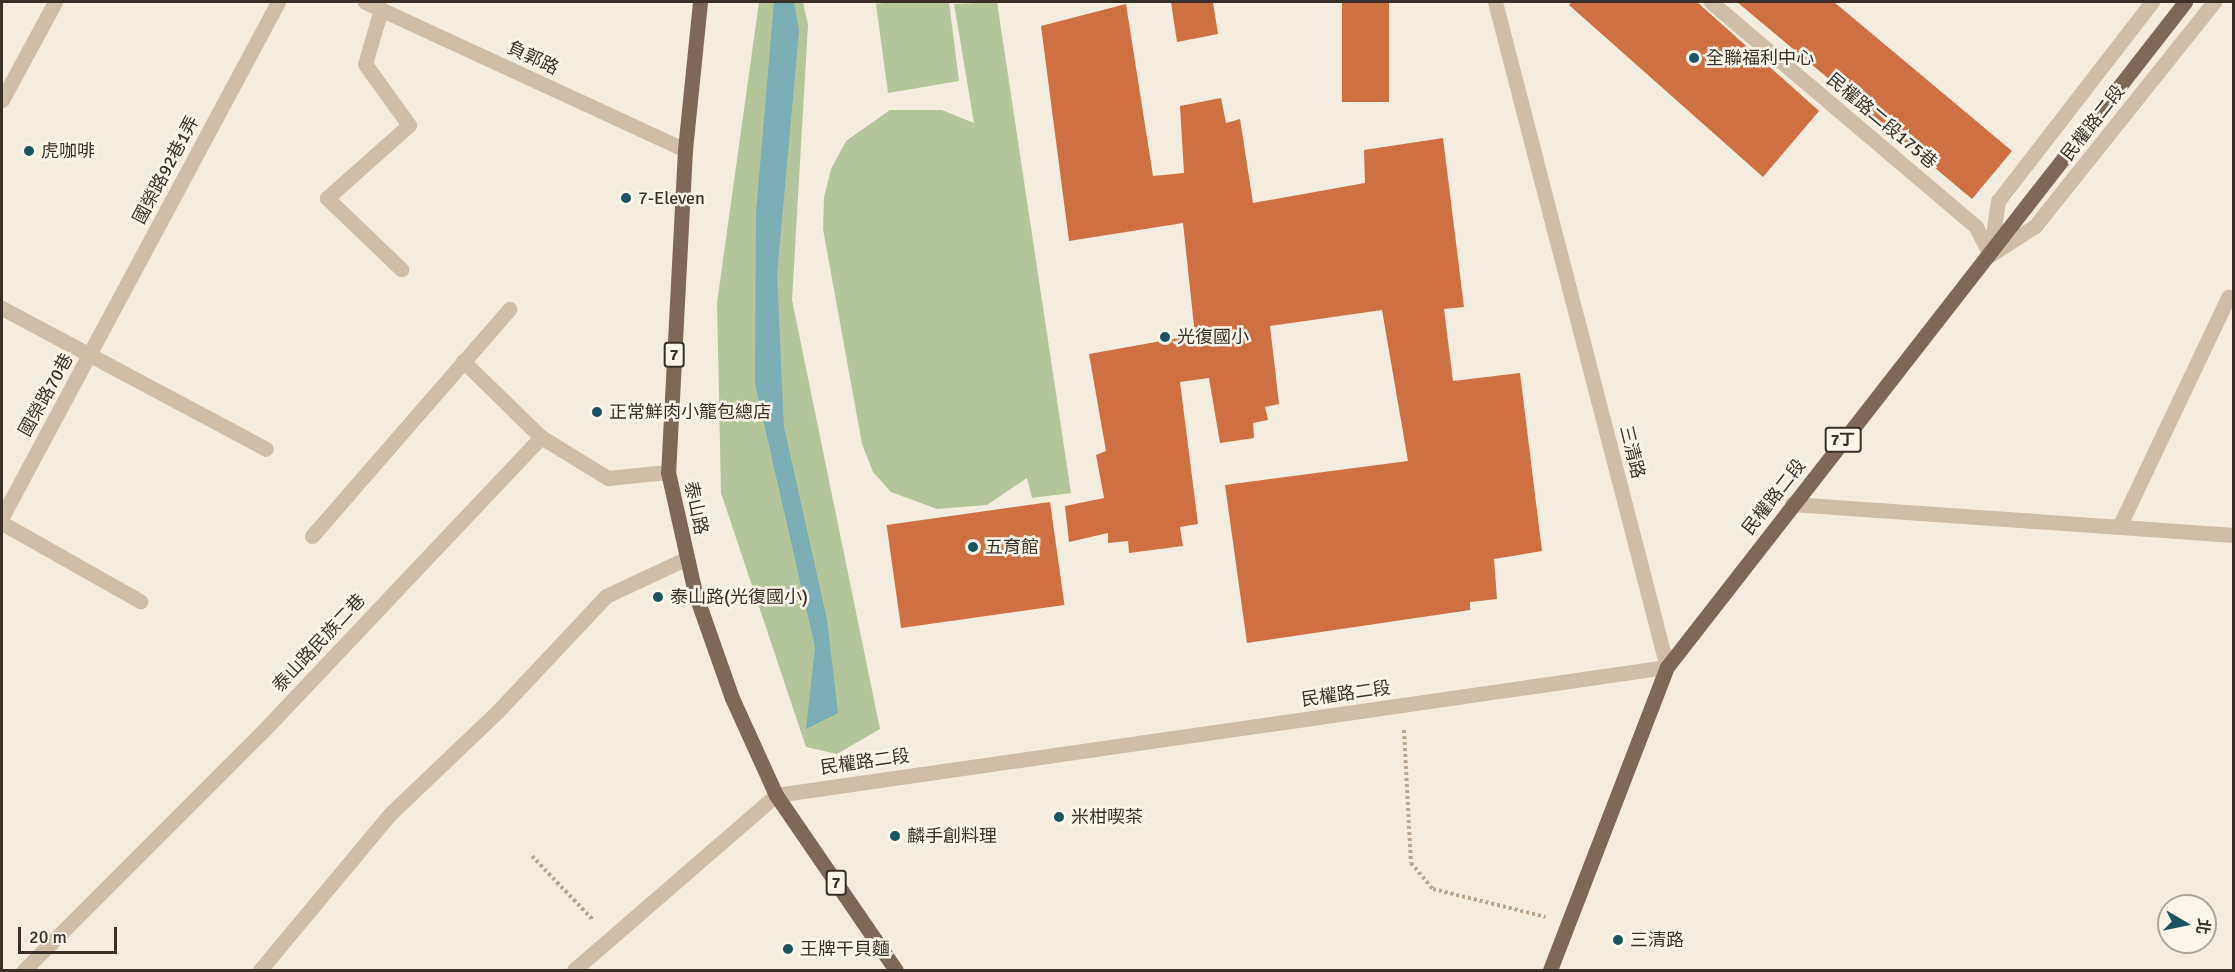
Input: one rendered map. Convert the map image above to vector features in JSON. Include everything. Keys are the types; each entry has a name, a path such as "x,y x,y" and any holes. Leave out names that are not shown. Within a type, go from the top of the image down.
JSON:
{"main road":[{"name":"泰山路","path":"700,2 685,150 668,472 687,558 732,698 776,795 896,970"},
{"name":"民權路二段","path":"1667,667 2185,2"},
{"name":"7丁","path":"1550,970 1667,667"}],"street":[{"path":"2,100 55,2"},
{"name":"國榮路92巷1弄","path":"89,356 278,2"},
{"name":"負郭路","path":"364,2 685,150"},
{"name":"三清路","path":"1496,2 1667,667"},
{"name":"民權路二段175巷","path":"1712,2 1976,227 1990,255"},
{"name":"民權路二段","path":"1990,255 2035,226 2214,2"},
{"name":"民權路二段","path":"1990,255 1998,201 2143,5"},
{"path":"381,9 365,64 409,124 327,198 401,268"},
{"path":"2119,527 2228,297"},
{"path":"2,308 266,449"},
{"path":"312,536 509,309"},
{"name":"國榮路70巷","path":"2,516 89,356"},
{"path":"463,361 540,437 608,478 668,472"},
{"name":"泰山路民族二巷","path":"24,970 264,729 540,437"},
{"path":"1792,504 2234,535"},
{"path":"2,523 140,601"},
{"path":"260,970 391,813 498,711 606,596 687,558"},
{"name":"民權路二段","path":"776,795 1667,667"},
{"path":"574,970 776,795"}],"path":[{"path":"1402,705 1411,862 1433,890 1569,923"},
{"path":"532,856 610,939"}],"green space":[{"path":"759,2 803,2 808,25 792,300 880,729 837,754 806,747 721,493 717,303"},
{"path":"949,2 959,81 888,93 876,4"},
{"path":"997,2 1071,493 1032,498 1027,478 987,505 937,509 891,492 873,472 862,444 823,229 824,197 831,169 846,141 890,110 942,110 974,123 954,4"}],"water":[{"path":"774,2 794,2 799,31 777,275 784,427 827,620 838,713 806,729 815,647 755,384 756,213"}],"building":[{"path":"1171,2 1213,2 1218,34 1177,42"},
{"path":"1342,2 1389,2 1389,102 1342,102"},
{"name":"全聯福利中心","path":"1572,2 1697,2 1819,111 1763,177 1569,5"},
{"path":"1737,2 1834,2 2012,151 1972,199"},
{"path":"1126,4 1153,176 1184,173 1180,106 1221,98 1226,123 1240,119 1253,203 1365,183 1364,150 1443,138 1464,307 1444,309 1453,381 1520,373 1542,551 1494,559 1497,599 1470,602 1470,610 1247,643 1225,485 1408,461 1382,310 1270,326 1279,404 1265,407 1268,420 1253,423 1254,438 1220,443 1209,378 1180,382 1198,524 1180,527 1183,546 1129,553 1128,541 1108,543 1108,533 1069,542 1065,506 1104,498 1096,455 1106,451 1089,354 1195,335 1183,223 1069,241 1041,26"},
{"name":"五育館","path":"1050,502 1064,605 901,628 887,525"}],"place":[{"name":"全聯福利中心","path":"1694,58"},
{"name":"虎咖啡","path":"29,151"},
{"name":"7-Eleven","path":"626,198"},
{"name":"光復國小","path":"1165,337"},
{"name":"正常鮮肉小籠包總店","path":"597,412"},
{"name":"五育館","path":"973,547"},
{"name":"泰山路(光復國小)","path":"658,597"},
{"name":"米柑喫茶","path":"1059,817"},
{"name":"麟手創料理","path":"895,836"},
{"name":"三清路","path":"1618,940"},
{"name":"王牌干貝麵","path":"788,949"}]}
